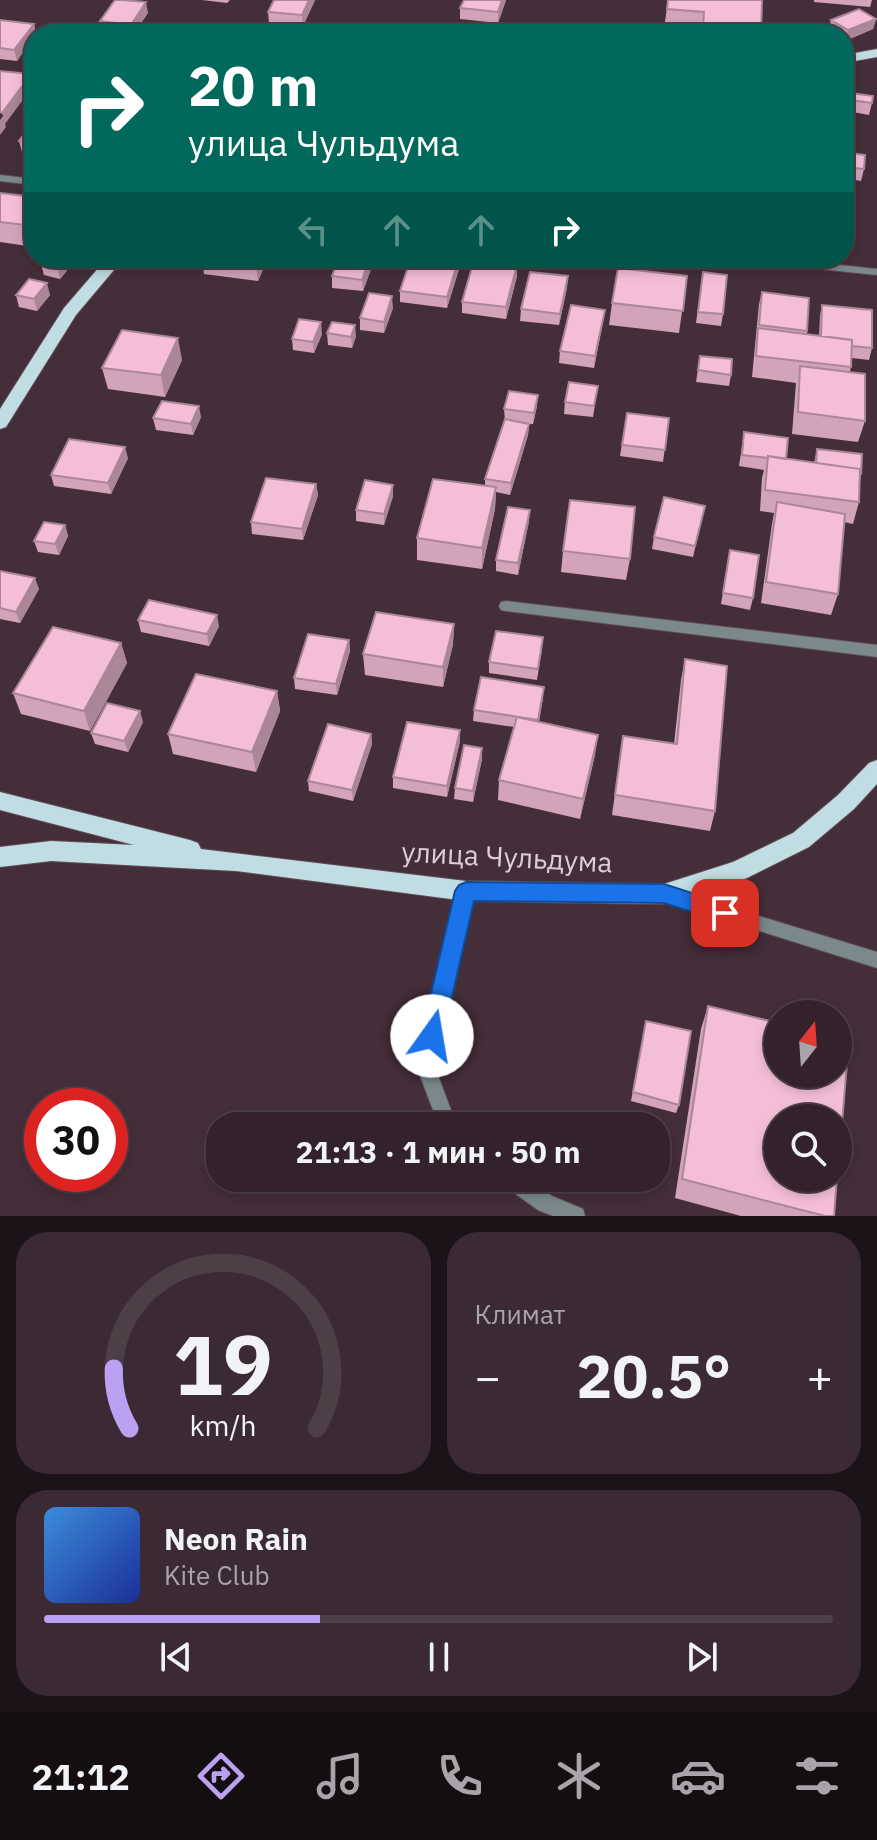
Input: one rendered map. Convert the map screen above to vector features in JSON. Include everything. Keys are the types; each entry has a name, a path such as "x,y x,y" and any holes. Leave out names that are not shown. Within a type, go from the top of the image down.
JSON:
{"main road":[{"path":"854,58 877,53"},
{"path":"854,58 877,62"},
{"path":"0,423 70,312 107,268"},
{"name":"улица Чульдума","path":"0,857 51,851 236,861 466,891 664,894 739,871 801,840 846,802 877,769"},
{"path":"0,801 236,861"}],"street":[{"path":"0,178 24,181"},
{"path":"839,268 877,272"},
{"path":"506,606 877,651"},
{"path":"443,1112 425,1065 466,891"},
{"path":"664,894 877,960"},
{"path":"530,1192 545,1203 576,1216"}],"building":[{"path":"115,0 146,2 132,24 100,21"},
{"path":"274,0 309,0 302,15 268,12"},
{"path":"464,0 502,0 498,12 460,8"},
{"path":"668,0 762,0 761,24 703,24 704,12 667,9"},
{"path":"859,9 876,19 854,28 854,24 838,24 831,20"},
{"path":"0,20 34,24 24,24 24,37 14,50 0,48"},
{"path":"0,71 24,73 24,83 0,112"},
{"path":"854,93 873,96 872,103 854,101"},
{"path":"854,153 865,155 864,169 854,168"},
{"path":"0,193 24,196 24,225 0,222"},
{"path":"335,268 366,268 362,280 332,276"},
{"path":"408,268 456,268 447,297 400,291"},
{"path":"472,268 516,268 506,307 462,302"},
{"path":"618,268 687,276 683,311 612,303"},
{"path":"530,272 568,276 560,314 521,309"},
{"path":"703,272 727,275 723,314 698,312"},
{"path":"29,279 47,283 34,299 16,295"},
{"path":"762,292 809,298 807,331 759,325"},
{"path":"369,293 392,296 384,322 360,318"},
{"path":"571,305 605,310 595,356 560,351"},
{"path":"822,305 872,310 872,348 852,346 852,340 821,336"},
{"path":"299,319 321,322 313,342 292,339"},
{"path":"332,322 355,325 351,337 327,333"},
{"path":"758,328 852,340 851,367 756,356"},
{"path":"122,330 178,338 161,375 102,368"},
{"path":"700,356 732,359 731,375 698,370"},
{"path":"800,366 865,374 865,421 798,412"},
{"path":"569,382 598,386 594,406 565,402"},
{"path":"509,391 538,395 534,413 504,409"},
{"path":"162,401 199,406 191,424 153,418"},
{"path":"627,413 669,418 665,450 622,445"},
{"path":"505,419 529,424 511,483 485,479"},
{"path":"744,432 788,438 786,459 742,455"},
{"path":"69,439 125,447 108,483 51,475"},
{"path":"817,449 862,454 861,474 860,469 816,463"},
{"path":"768,456 860,469 859,502 765,490"},
{"path":"266,478 316,484 302,529 251,522"},
{"path":"433,479 496,487 482,548 417,538"},
{"path":"365,480 393,485 384,514 356,510"},
{"path":"664,497 705,506 695,546 654,537"},
{"path":"570,500 635,507 630,559 563,551"},
{"path":"777,502 845,514 838,594 766,582"},
{"path":"508,507 530,510 518,563 496,560"},
{"path":"44,522 65,525 55,544 34,541"},
{"path":"730,550 759,555 753,598 723,593"},
{"path":"0,571 35,578 16,612 0,608"},
{"path":"149,600 217,615 207,634 138,620"},
{"path":"376,612 454,624 443,667 363,654"},
{"path":"53,627 121,643 84,711 13,693"},
{"path":"496,631 543,637 538,669 489,662"},
{"path":"308,634 349,640 336,684 294,678"},
{"path":"685,659 727,666 715,811 615,795 623,736 677,744"},
{"path":"196,674 277,691 252,752 168,734"},
{"path":"481,677 544,687 538,720 474,710"},
{"path":"107,703 140,711 124,741 91,733"},
{"path":"517,717 598,735 583,799 499,780"},
{"path":"407,722 460,730 447,786 393,777"},
{"path":"328,724 371,734 352,790 308,781"},
{"path":"464,745 482,748 473,791 455,788"},
{"path":"708,1006 764,1020 764,1088 845,1088 844,1104 764,1104 764,1192 836,1192 834,1216 682,1179"},
{"path":"646,1021 691,1031 679,1105 633,1092"}],"route":[{"path":"432,1036 466,891 664,894 725,913"}]}
